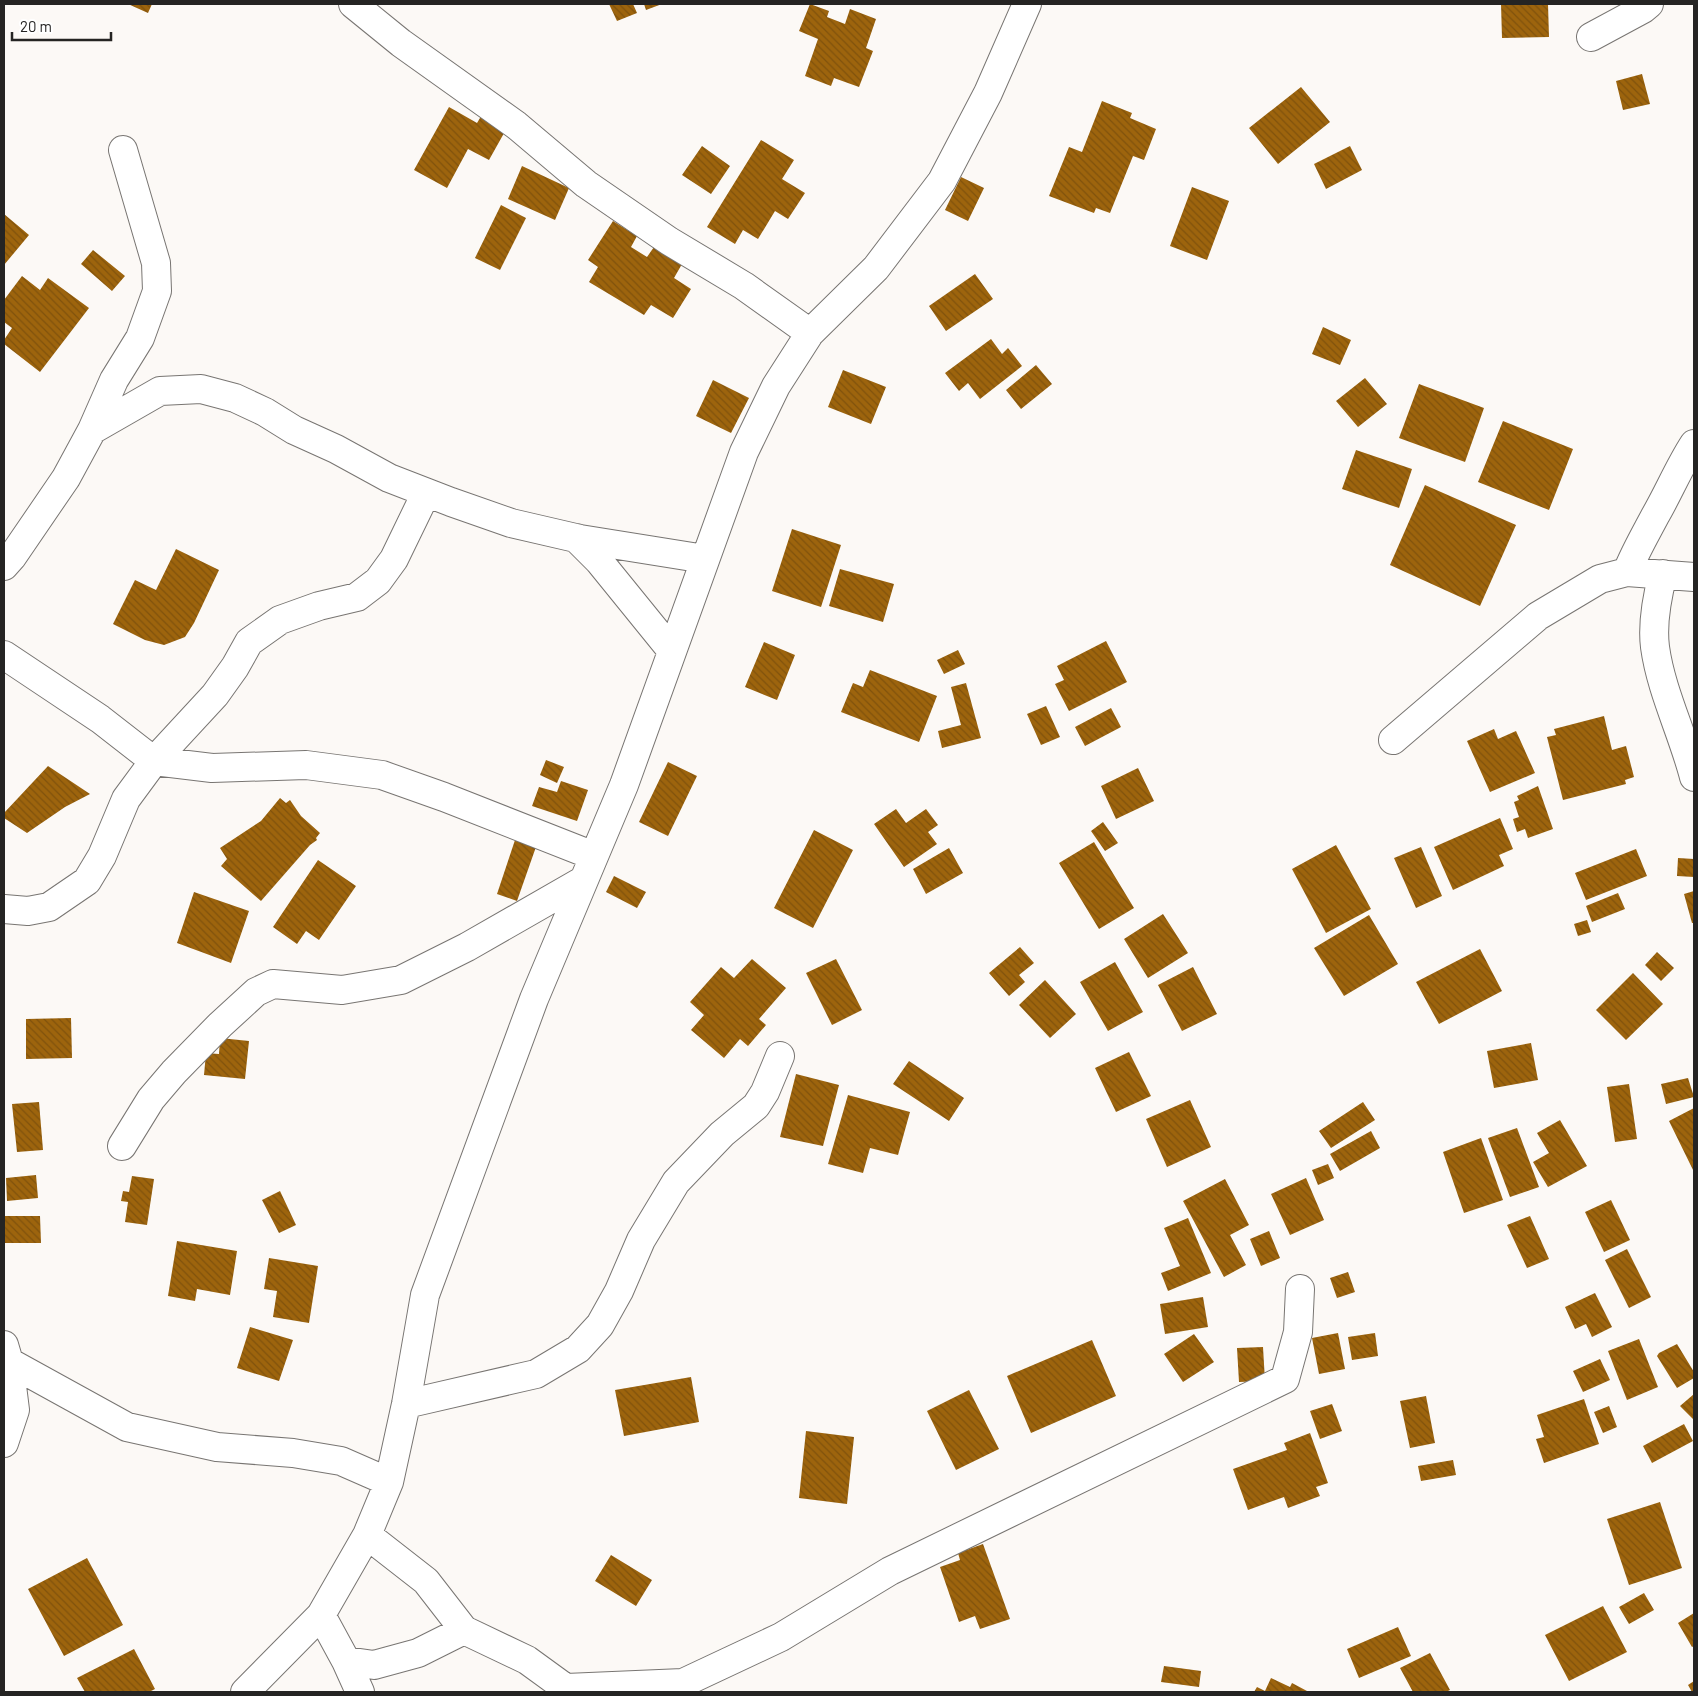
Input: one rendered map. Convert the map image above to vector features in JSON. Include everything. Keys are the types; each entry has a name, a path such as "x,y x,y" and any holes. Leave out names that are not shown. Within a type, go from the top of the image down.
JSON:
{"street":[{"path":"353,4 415,53 516,125 586,184 669,241 744,286 810,333"},
{"path":"245,1692 321,1615 367,1535 389,1482 406,1404 425,1295 534,999 624,785 744,452 776,386 810,333 876,268 942,181 988,93 1027,4"},
{"path":"1591,37 1643,10 1649,4"},
{"path":"4,566 12,558 66,478 92,430 114,380 140,338 157,292 156,263 123,150"},
{"path":"92,430 160,391 201,389 235,398 265,412 294,430 336,449 389,478 512,523 576,538 705,559"},
{"path":"1627,572 1638,544 1656,516 1680,465 1694,444"},
{"path":"4,909 28,912 49,908 87,881 102,856 126,799 154,761 215,695 235,667 249,642 280,620 319,606 357,597 378,581 394,559 426,493"},
{"path":"576,538 599,561 672,651"},
{"path":"1393,740 1538,616 1600,579 1627,572 1694,577"},
{"path":"1663,574 1658,596 1654,646 1662,680 1694,777"},
{"path":"4,655 100,719 154,761 212,768 306,766 382,775 444,797 589,868"},
{"path":"122,1146 151,1099 168,1079 220,1025 256,992 273,984 342,990 401,980 467,947 589,868"},
{"path":"406,1404 536,1374 578,1349 600,1325 619,1291 641,1240 676,1182 722,1134 756,1106 765,1092 780,1056"},
{"path":"367,1535 426,1581 464,1630 527,1660 568,1690 682,1683 781,1637 890,1571 1285,1379 1298,1332 1300,1289"},
{"path":"7,1354 127,1427 217,1447 293,1453 341,1461 389,1482"},
{"path":"4,1443 15,1410 7,1354"},
{"path":"321,1615 346,1661 360,1692"},
{"path":"346,1661 374,1665 418,1653 464,1630"}],"building":[{"path":"128,4 152,4 148,13"},
{"path":"609,4 633,4 637,13 617,21"},
{"path":"644,4 662,4 646,10"},
{"path":"810,4 829,11 827,17 845,24 850,9 876,19 866,48 873,51 859,87 834,78 831,86 805,76 818,39 799,31"},
{"path":"1501,4 1548,4 1549,37 1502,38"},
{"path":"1642,74 1650,104 1623,110 1616,81"},
{"path":"1301,87 1330,122 1278,164 1249,128"},
{"path":"1102,101 1132,113 1130,118 1156,129 1144,160 1133,156 1110,213 1096,208 1094,213 1049,196 1069,147 1082,152"},
{"path":"449,107 477,123 483,113 508,126 489,160 468,149 447,188 414,170"},
{"path":"761,140 794,160 782,179 805,193 788,219 775,211 758,239 743,230 735,244 707,227"},
{"path":"702,146 730,166 711,194 682,175"},
{"path":"1350,146 1362,170 1326,189 1314,164"},
{"path":"522,166 569,188 555,220 508,199"},
{"path":"961,177 984,188 968,221 945,210"},
{"path":"1192,187 1229,201 1207,260 1170,246"},
{"path":"501,205 526,218 500,270 475,258"},
{"path":"4,214 29,235 4,265"},
{"path":"613,221 637,236 631,247 647,257 654,247 682,264 674,278 691,289 673,318 651,305 644,315 589,282 598,267 588,260"},
{"path":"93,250 125,276 112,291 81,264"},
{"path":"975,274 993,299 946,331 929,306"},
{"path":"22,276 40,290 48,278 89,308 40,372 4,344 4,340 12,328 4,322 4,300"},
{"path":"1323,327 1351,340 1340,365 1312,354"},
{"path":"991,339 1002,354 1008,348 1022,366 980,399 968,383 959,391 945,373"},
{"path":"1036,365 1052,384 1021,409 1006,390"},
{"path":"843,370 886,387 871,424 828,407"},
{"path":"1365,378 1387,404 1358,427 1336,401"},
{"path":"713,380 749,398 731,433 696,416"},
{"path":"1419,384 1484,408 1465,462 1399,438"},
{"path":"1503,421 1573,449 1549,510 1478,482"},
{"path":"1356,450 1412,469 1399,508 1342,489"},
{"path":"1425,485 1516,525 1480,606 1390,565"},
{"path":"792,529 841,545 821,607 772,591"},
{"path":"176,549 219,570 194,623 185,637 164,645 145,640 113,624 135,580 156,590"},
{"path":"840,569 894,584 883,622 829,606"},
{"path":"1106,641 1127,682 1069,711 1055,684 1064,680 1057,666"},
{"path":"764,642 795,655 777,700 745,687"},
{"path":"958,650 965,664 944,674 937,660"},
{"path":"870,670 937,696 919,742 841,712 853,683 863,687"},
{"path":"966,683 981,738 942,748 938,731 961,725 951,687"},
{"path":"1046,706 1060,737 1041,745 1027,714"},
{"path":"1111,708 1121,727 1085,746 1075,727"},
{"path":"1604,716 1612,750 1626,746 1634,777 1625,780 1626,784 1563,800 1547,737 1556,735 1554,729"},
{"path":"1494,729 1498,739 1516,731 1535,773 1490,792 1467,741"},
{"path":"546,760 564,767 557,783 540,775"},
{"path":"668,762 697,776 668,836 639,822"},
{"path":"48,766 90,794 65,807 27,833 4,818 4,813"},
{"path":"1138,768 1154,801 1116,819 1101,786"},
{"path":"561,781 588,790 577,821 532,806 539,787 557,792"},
{"path":"1538,786 1553,829 1528,838 1525,829 1517,832 1513,819 1519,817 1514,802 1519,800 1517,796"},
{"path":"280,798 286,803 290,800 301,816 320,833 316,838 317,840 310,845 261,901 221,866 227,859 220,848 261,821"},
{"path":"896,809 906,823 926,809 938,825 928,832 937,844 904,867 874,824"},
{"path":"1500,818 1513,849 1499,855 1504,866 1453,890 1434,847"},
{"path":"1103,822 1118,843 1105,851 1091,831"},
{"path":"814,830 853,850 813,928 774,908"},
{"path":"516,837 537,844 517,901 497,894"},
{"path":"1094,842 1134,908 1099,929 1059,863"},
{"path":"1336,845 1371,909 1326,933 1292,869"},
{"path":"1421,847 1442,896 1416,908 1394,858"},
{"path":"949,848 963,873 926,894 913,869"},
{"path":"1636,849 1647,876 1586,900 1575,873"},
{"path":"1678,858 1694,859 1694,877 1677,876"},
{"path":"318,860 356,886 319,940 306,931 297,944 273,927"},
{"path":"614,876 646,892 637,908 606,892"},
{"path":"1694,891 1694,923 1692,923 1684,894"},
{"path":"194,892 249,911 231,963 177,943"},
{"path":"1618,893 1625,909 1592,922 1586,906"},
{"path":"1163,914 1188,953 1148,978 1124,939"},
{"path":"1369,915 1398,964 1344,996 1314,948"},
{"path":"1587,920 1591,932 1578,936 1574,924"},
{"path":"1020,947 1034,963 1019,975 1025,982 1009,996 989,973"},
{"path":"1480,949 1502,991 1439,1024 1416,982"},
{"path":"1657,952 1674,968 1661,981 1645,965"},
{"path":"752,959 786,988 759,1019 766,1025 748,1046 740,1039 724,1058 691,1030 704,1015 690,1002 721,967 734,978"},
{"path":"836,959 862,1010 832,1025 806,973"},
{"path":"1115,962 1143,1012 1108,1031 1080,982"},
{"path":"1193,967 1217,1014 1182,1031 1158,985"},
{"path":"1633,973 1663,1004 1626,1040 1596,1010"},
{"path":"1045,980 1076,1014 1050,1038 1019,1005"},
{"path":"71,1018 72,1058 26,1059 26,1019"},
{"path":"220,1038 249,1041 245,1079 204,1075 206,1053 219,1054"},
{"path":"1531,1043 1538,1080 1494,1088 1487,1051"},
{"path":"1129,1052 1151,1096 1116,1112 1095,1068"},
{"path":"909,1061 964,1098 949,1121 893,1084"},
{"path":"796,1074 839,1085 823,1146 780,1137"},
{"path":"1688,1078 1694,1097 1666,1104 1661,1084"},
{"path":"1629,1084 1637,1139 1615,1142 1607,1087"},
{"path":"848,1095 910,1112 898,1155 870,1148 863,1173 828,1164"},
{"path":"1190,1100 1211,1147 1167,1167 1146,1119"},
{"path":"39,1102 43,1150 17,1152 12,1104"},
{"path":"1363,1102 1375,1120 1331,1148 1319,1131"},
{"path":"1694,1108 1694,1172 1669,1121"},
{"path":"1560,1120 1587,1166 1548,1187 1533,1162 1549,1153 1537,1133"},
{"path":"1517,1128 1539,1187 1510,1197 1488,1138"},
{"path":"1371,1131 1380,1148 1340,1171 1330,1154"},
{"path":"1481,1138 1503,1200 1464,1213 1443,1152"},
{"path":"1328,1164 1334,1178 1318,1185 1312,1170"},
{"path":"36,1175 38,1198 7,1201 6,1178"},
{"path":"132,1176 154,1179 147,1225 125,1222 128,1202 121,1201 123,1191 129,1192"},
{"path":"1306,1178 1324,1220 1290,1235 1271,1194"},
{"path":"1225,1179 1249,1225 1230,1235 1246,1265 1224,1277 1183,1201"},
{"path":"280,1191 296,1225 279,1233 262,1200"},
{"path":"1611,1200 1630,1240 1604,1252 1585,1212"},
{"path":"4,1216 40,1216 41,1243 4,1243"},
{"path":"1530,1216 1549,1259 1527,1268 1507,1225"},
{"path":"1188,1218 1211,1273 1168,1291 1161,1273 1180,1266 1164,1228"},
{"path":"1269,1231 1280,1258 1261,1266 1250,1239"},
{"path":"177,1241 237,1251 230,1295 197,1289 195,1301 168,1296"},
{"path":"1627,1249 1651,1297 1629,1308 1605,1260"},
{"path":"269,1258 318,1266 309,1323 273,1317 277,1291 264,1289"},
{"path":"1348,1272 1355,1292 1337,1298 1330,1278"},
{"path":"1595,1293 1612,1327 1592,1337 1586,1324 1575,1329 1565,1307"},
{"path":"1203,1297 1208,1327 1165,1334 1160,1304"},
{"path":"250,1327 293,1340 279,1381 237,1368"},
{"path":"1338,1333 1345,1369 1319,1374 1312,1338"},
{"path":"1375,1333 1378,1356 1352,1360 1348,1337"},
{"path":"1194,1334 1214,1362 1183,1382 1164,1354"},
{"path":"1639,1339 1658,1387 1627,1400 1608,1351"},
{"path":"1092,1340 1116,1396 1031,1433 1007,1376"},
{"path":"1677,1344 1694,1372 1694,1378 1677,1388 1657,1356 1659,1353"},
{"path":"1263,1347 1265,1381 1239,1382 1237,1348"},
{"path":"1600,1359 1610,1380 1583,1392 1573,1371"},
{"path":"691,1377 699,1422 624,1436 615,1390"},
{"path":"969,1390 999,1449 956,1470 927,1411"},
{"path":"1694,1394 1694,1420 1680,1406"},
{"path":"1426,1396 1435,1443 1410,1448 1400,1401"},
{"path":"1584,1399 1599,1444 1544,1463 1536,1439 1544,1437 1537,1415"},
{"path":"1332,1404 1342,1431 1320,1439 1310,1411"},
{"path":"1609,1406 1617,1427 1603,1433 1594,1412"},
{"path":"1684,1424 1693,1441 1652,1463 1643,1446"},
{"path":"806,1431 854,1437 847,1504 799,1498"},
{"path":"1310,1433 1328,1483 1316,1487 1320,1496 1288,1508 1284,1497 1248,1510 1233,1469 1287,1450 1284,1443"},
{"path":"1453,1460 1456,1475 1421,1481 1418,1466"},
{"path":"1660,1502 1682,1568 1629,1585 1607,1519"},
{"path":"983,1544 1010,1619 980,1629 975,1616 959,1622 940,1567 960,1560 958,1553"},
{"path":"611,1555 652,1580 636,1606 595,1581"},
{"path":"87,1558 123,1625 64,1656 28,1589"},
{"path":"1644,1593 1654,1610 1629,1624 1619,1607"},
{"path":"1603,1606 1627,1652 1569,1681 1545,1635"},
{"path":"1694,1613 1694,1646 1692,1647 1678,1623"},
{"path":"1398,1627 1411,1656 1359,1678 1347,1649"},
{"path":"134,1649 155,1689 149,1692 85,1692 77,1678"},
{"path":"1430,1653 1450,1690 1446,1692 1413,1692 1400,1668"},
{"path":"1164,1666 1201,1671 1199,1687 1161,1682"},
{"path":"1271,1678 1290,1687 1292,1683 1307,1691 1254,1692 1257,1687 1265,1691"},
{"path":"1694,1681 1694,1692 1692,1692 1688,1685"}]}
